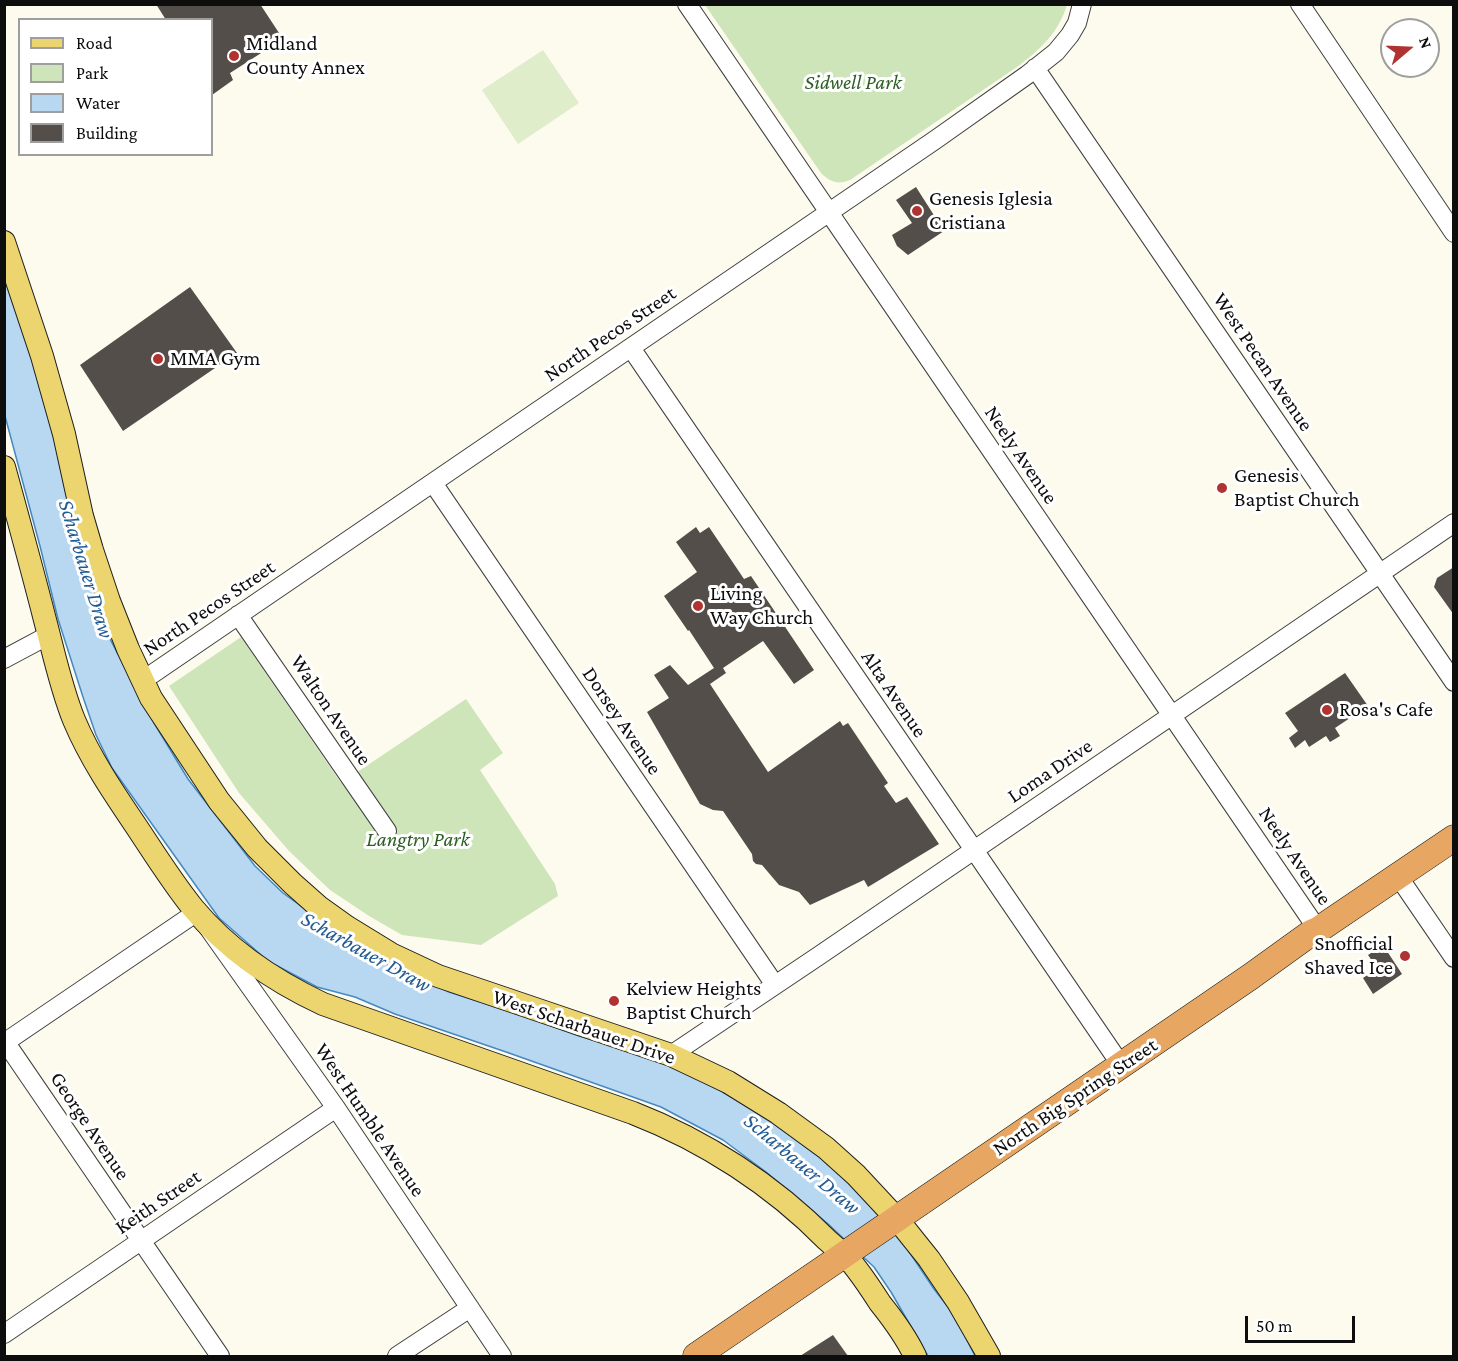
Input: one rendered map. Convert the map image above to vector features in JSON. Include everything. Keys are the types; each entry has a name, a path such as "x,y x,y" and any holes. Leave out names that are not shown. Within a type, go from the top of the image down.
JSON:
{"highway":[{"name":"North Big Spring Street","path":"696,1356 1311,933 1454,838"}],"main road":[{"name":"West Scharbauer Drive","path":"4,242 42,357 64,434 92,550 109,601 142,681 224,808 269,861 319,907 376,946 438,976 671,1055 745,1091 802,1130 856,1175 897,1219 929,1259 958,1302 989,1356"},
{"path":"4,466 63,687 75,721 111,790 177,886 207,924 274,978 323,1004 642,1116 682,1134 719,1155 772,1191 820,1232 850,1262 874,1293 915,1356"}],"street":[{"name":"Neely Avenue","path":"687,4 1318,930"},
{"name":"North Pecos Street","path":"142,681 935,140 1035,68 1056,52 1070,35 1077,23 1082,4"},
{"path":"1300,4 1454,233"},
{"name":"West Pecan Avenue","path":"1035,68 1454,682"},
{"name":"Alta Avenue","path":"631,348 1121,1065"},
{"name":"Dorsey Avenue","path":"433,483 775,985"},
{"name":"Loma Drive","path":"671,1055 1454,523"},
{"name":"Walton Avenue","path":"238,615 387,831"},
{"path":"4,659 49,634"},
{"path":"1398,876 1454,958"},
{"path":"5,1041 197,912"},
{"name":"West Humble Avenue","path":"197,912 336,1108 502,1356"},
{"name":"George Avenue","path":"5,1041 220,1356"},
{"name":"Keith Street","path":"4,1334 336,1108"},
{"path":"397,1356 470,1308"}],"green space":[{"name":"Sidwell Park","path":"705,5 1067,5 1054,32 1041,47 1017,67 850,180 838,182 828,179 821,173"},
{"path":"543,50 579,103 518,144 482,90"},
{"name":"Langtry Park","path":"241,637 341,783 466,699 503,753 480,770 555,884 558,896 481,945 402,935 330,890 289,851 239,793 169,686"}],"water":[{"name":"Scharbauer Draw","path":"4,276 48,408 87,568 110,639 154,723 188,779 255,866 283,893 319,919 403,970 449,992 579,1036 665,1061 751,1107 830,1165 863,1197 902,1241 955,1316 975,1356 928,1356 874,1267 827,1223 766,1172 723,1140 661,1107 395,1014 355,997 317,987 268,961 219,918 112,768 96,735 83,697 58,619 5,416"}],"building":[{"name":"Midland County Annex","path":"156,4 260,4 283,39 230,73 233,80 213,94 213,18 165,18"},
{"name":"Genesis Iglesia Cristiana","path":"916,187 944,231 908,255 897,246 892,235 912,223 896,200"},
{"name":"MMA Gym","path":"190,287 237,353 123,431 80,365"},
{"path":"696,527 700,533 709,527 744,579 751,576 814,670 794,684 763,641 723,668 726,673 710,684 768,772 840,721 843,726 848,723 888,783 884,786 896,803 907,797 939,844 868,887 864,880 810,905 799,892 779,885 762,865 753,861 752,854 723,811 713,810 700,804 647,712 669,698 654,675 670,665 688,685 714,668 664,596 697,572 676,542"},
{"path":"1454,567 1454,615 1434,587 1437,578"},
{"name":"Rosa's Cafe","path":"1345,673 1368,706 1335,728 1340,736 1330,742 1326,736 1309,747 1305,740 1295,748 1289,738 1298,731 1285,713"},
{"path":"1383,945 1402,974 1373,994 1363,978 1377,968 1368,955"},
{"path":"833,1335 848,1356 800,1356"}],"place":[{"name":"Midland County Annex","path":"234,56"},
{"name":"Genesis Iglesia Cristiana","path":"917,211"},
{"name":"MMA Gym","path":"158,359"},
{"name":"Genesis Baptist Church","path":"1222,488"},
{"name":"Living Way Church","path":"698,606"},
{"name":"Rosa's Cafe","path":"1327,710"},
{"name":"Snofficial Shaved Ice","path":"1405,956"},
{"name":"Kelview Heights Baptist Church","path":"614,1001"}]}
